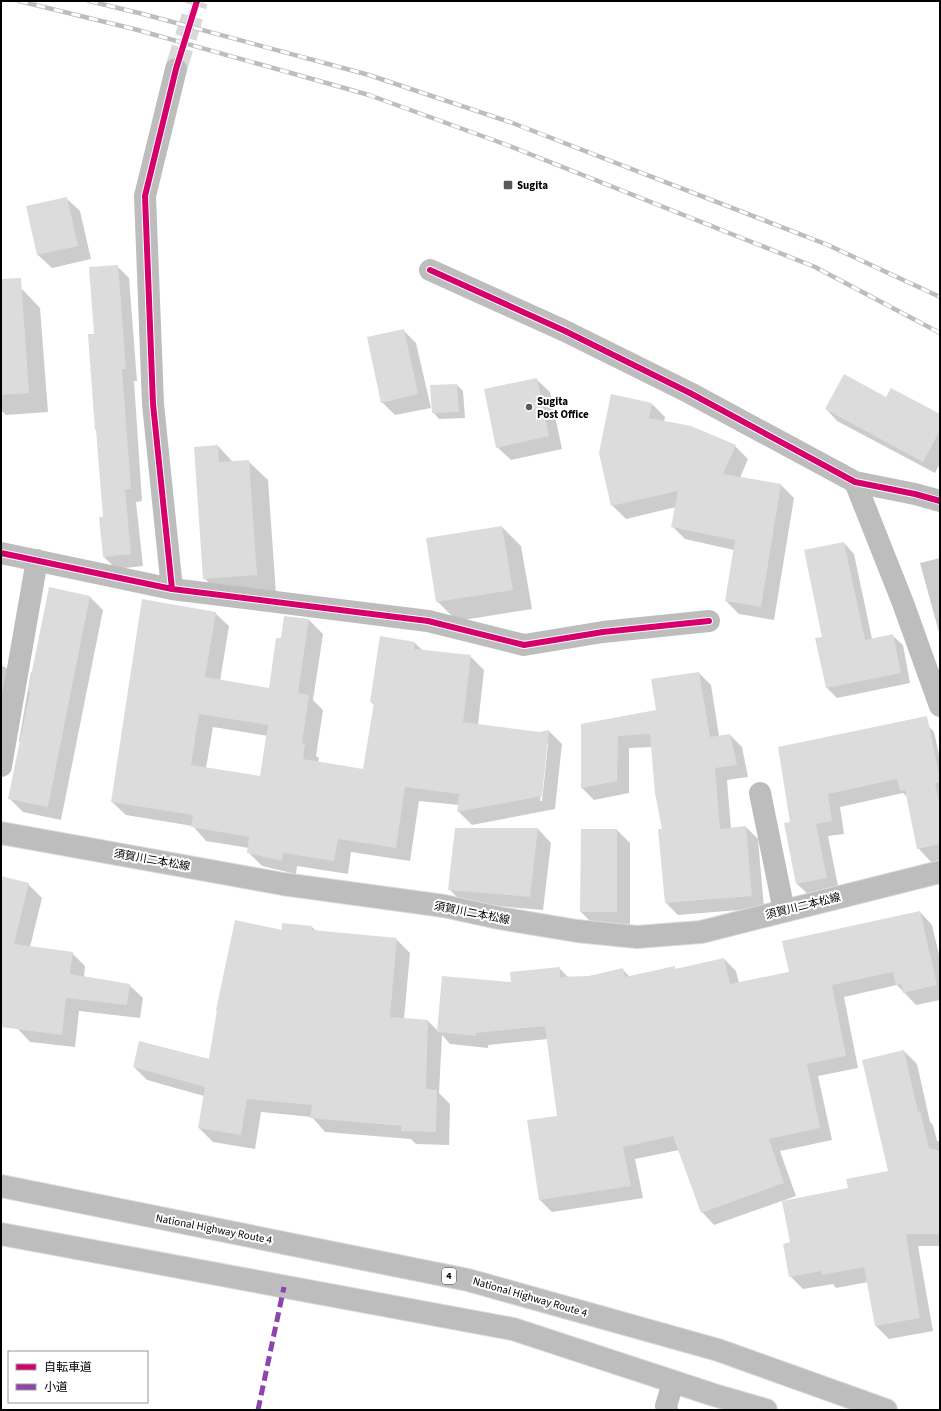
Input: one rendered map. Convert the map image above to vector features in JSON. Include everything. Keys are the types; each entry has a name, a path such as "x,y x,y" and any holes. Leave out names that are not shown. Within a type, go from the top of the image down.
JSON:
{"main road":[{"path":"172,589 153,404 145,196 176,69"},
{"path":"430,270 565,331 690,393 856,482 915,494 940,501"},
{"path":"856,482 903,603 940,706"},
{"path":"1,553 172,589 428,621 524,645 603,632 709,621"},
{"path":"1,766 37,560"},
{"path":"760,793 784,911"},
{"name":"須賀川二本松線","path":"1,833 283,884 444,906 499,918 592,933 637,937 701,932 940,872"},
{"name":"National Highway Route 4","path":"1,1186 468,1280 718,1350 886,1410"},
{"path":"1,1234 513,1329 673,1382 766,1410"},
{"path":"667,1410 666,1406 673,1382"}],"building":[{"path":"67,197 78,246 37,255 26,206"},
{"path":"118,265 126,369 122,369 131,489 125,490 131,554 103,557 99,517 103,517 88,334 94,334 89,267"},
{"path":"21,278 29,393 1,395 1,279"},
{"path":"404,329 418,394 381,403 367,337"},
{"path":"844,374 886,397 891,388 940,414 940,430 923,462 825,409"},
{"path":"537,378 549,436 496,448 484,389"},
{"path":"457,384 459,412 432,413 430,385"},
{"path":"611,394 652,403 649,418 691,426 736,445 723,474 781,484 761,607 725,601 735,540 671,527 678,491 611,506 599,453"},
{"path":"218,445 219,462 249,460 257,575 203,579 194,447"},
{"path":"502,526 513,590 436,602 426,538"},
{"path":"844,542 865,640 893,634 901,673 826,688 815,638 822,637 804,550"},
{"path":"49,587 90,596 48,807 8,799 30,692 28,691"},
{"path":"142,599 216,612 205,677 269,688 276,638 281,638 284,616 309,619 298,693 309,695 302,743 305,744 303,759 363,769 374,703 370,702 380,636 415,642 414,649 471,655 463,722 539,732 549,730 542,796 457,812 459,794 405,787 396,848 338,839 334,861 283,853 282,861 247,853 249,837 191,827 193,815 111,802","holes":["199,714 268,725 260,776 191,765"]},
{"path":"699,672 710,737 730,734 737,765 715,768 720,829 746,826 752,896 665,903 658,829 662,829 655,793 650,734 618,736 617,781 581,788 581,724 656,710 651,679"},
{"path":"927,716 940,779 940,782 935,783 940,807 940,844 917,849 905,790 900,791 897,779 828,794 832,821 816,824 827,878 796,884 784,823 790,822 778,747"},
{"path":"455,828 538,828 530,897 448,890"},
{"path":"581,829 617,829 617,912 580,912"},
{"path":"1,876 29,883 14,944 73,952 70,974 130,984 127,1005 66,998 62,1035 1,1027"},
{"path":"920,911 937,985 903,993 901,984 896,985 893,972 832,985 846,1056 807,1064 820,1128 769,1139 784,1183 701,1213 673,1136 623,1147 631,1186 539,1200 527,1120 557,1116 545,1026 476,1033 476,1036 437,1032 442,976 511,982 510,972 560,967 560,977 589,976 623,968 625,977 675,966 675,969 724,958 730,984 789,972 782,941"},
{"path":"235,920 282,930 282,923 312,926 312,930 397,938 390,1017 428,1020 426,1089 437,1090 436,1132 401,1131 401,1126 310,1118 312,1105 247,1099 241,1135 198,1128 205,1087 133,1067 139,1041 209,1059 216,1010"},
{"path":"904,1050 918,1112 920,1111 929,1148 940,1151 940,1234 906,1234 920,1318 875,1326 864,1267 822,1275 822,1271 789,1277 783,1244 790,1242 782,1201 848,1188 846,1179 888,1171 862,1060"}],"tunnel":[{"path":"176,69 197,1"}],"railway":[{"path":"19,1 134,29 369,95 507,145 815,267 940,333"},
{"path":"89,1 143,14 369,75 510,122 828,245 940,297"}],"marked path":[{"path":"258,1410 284,1287"}],"cycle path":[{"path":"172,589 153,404 145,196 176,69 197,1"},
{"path":"430,270 565,331 690,393 855,482 915,494 940,501"},
{"path":"1,553 172,589 428,621 524,645 603,632 709,621"}],"place":[{"name":"Sugita","path":"508,185"},
{"name":"Sugita Post Office","path":"529,407"}]}
